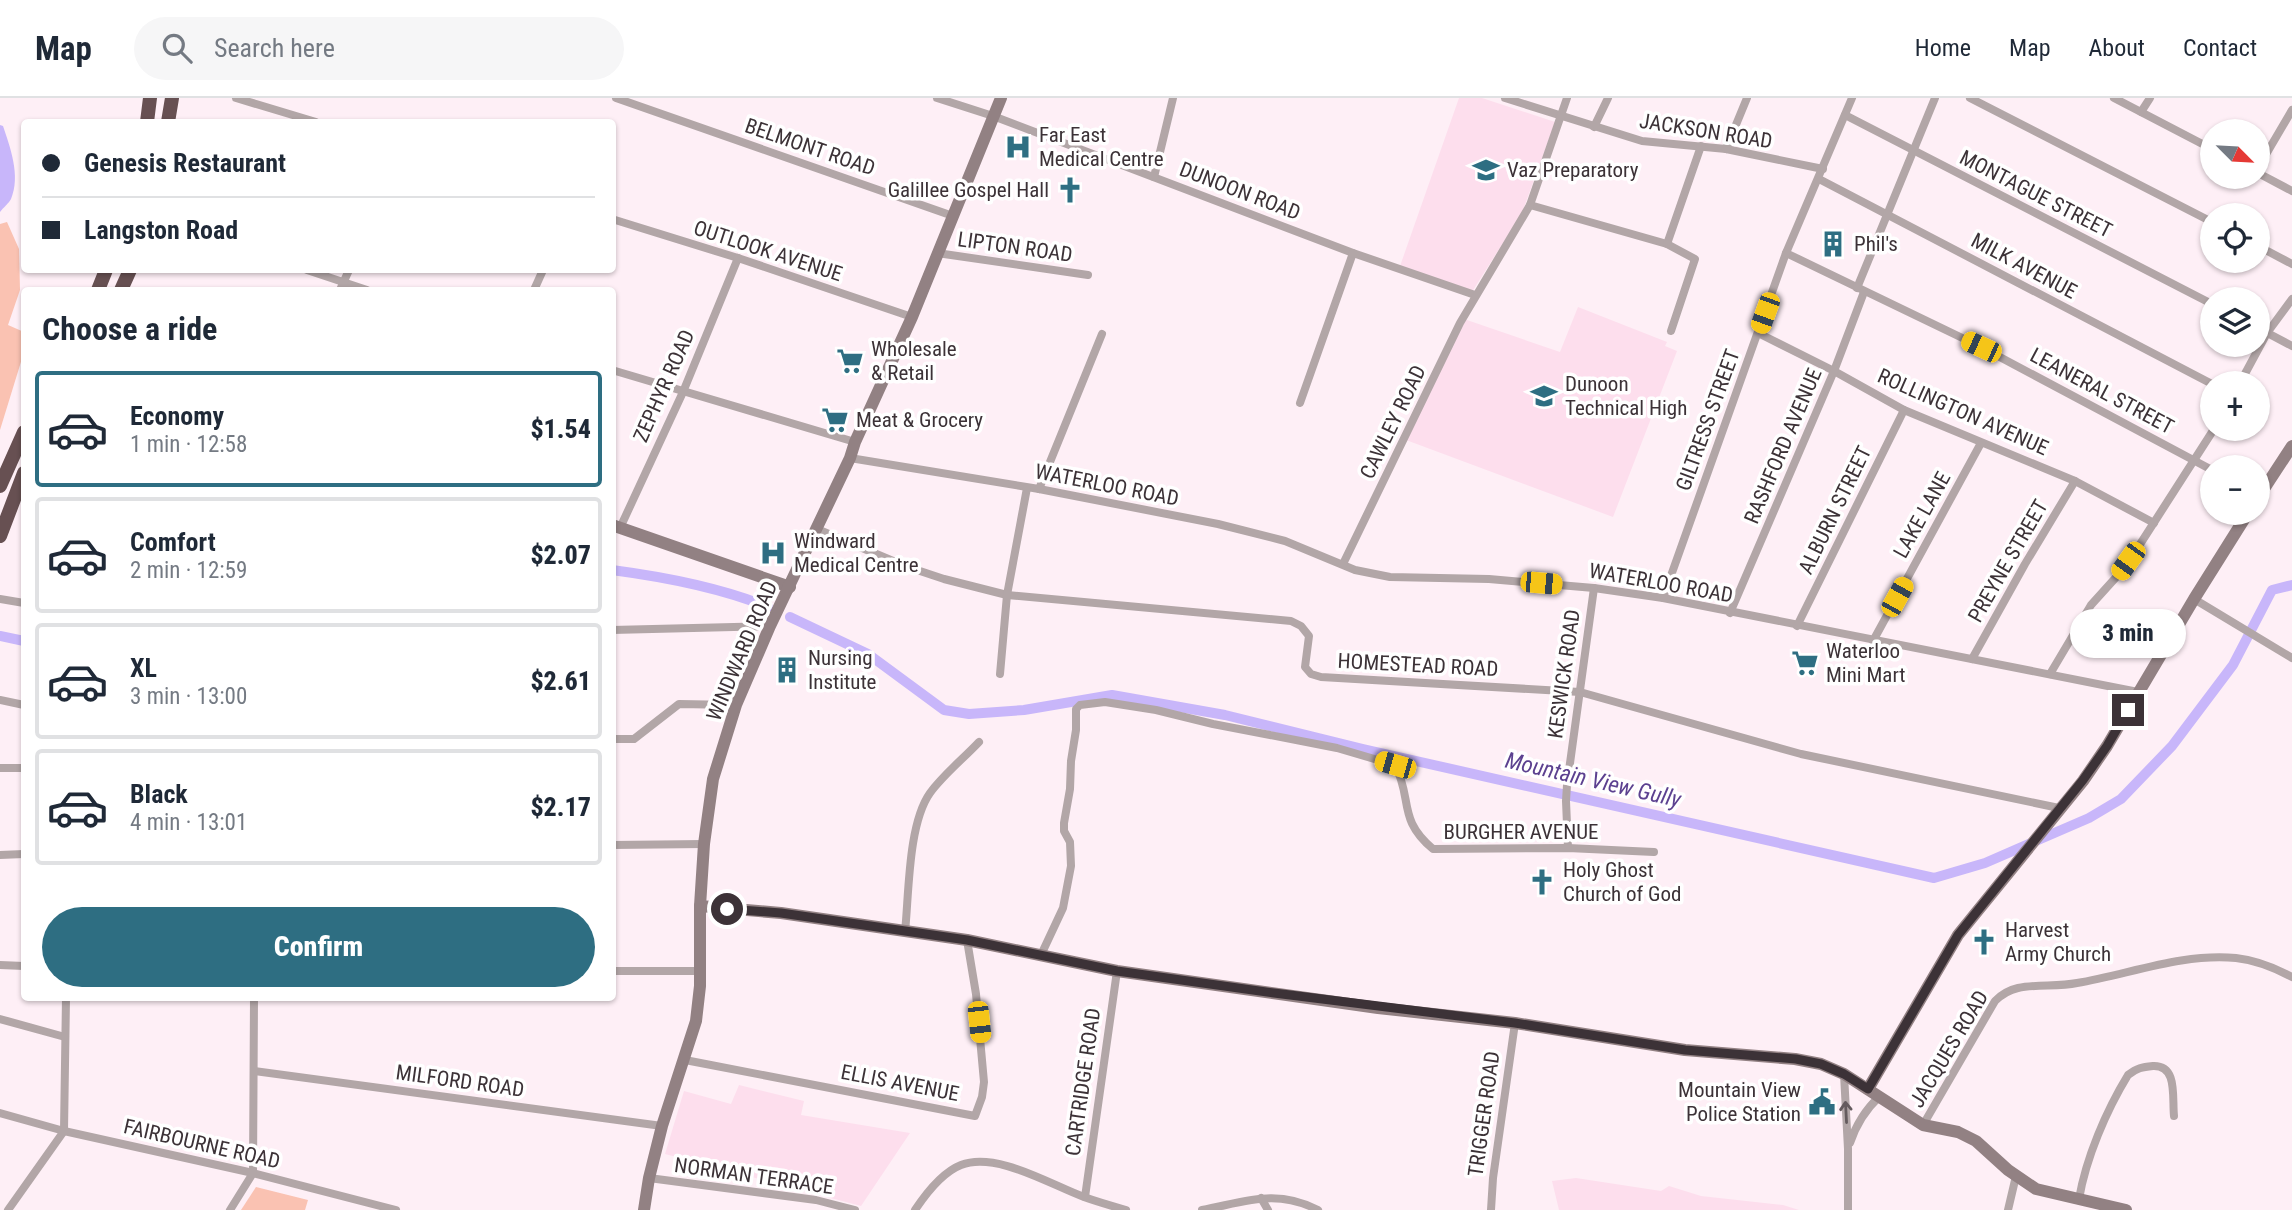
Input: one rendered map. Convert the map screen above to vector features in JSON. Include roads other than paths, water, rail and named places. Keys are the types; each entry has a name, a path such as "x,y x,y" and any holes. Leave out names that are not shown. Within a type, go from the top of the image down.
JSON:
{"highway":[{"path":"147,119 150,98"},
{"path":"169,119 172,98"},
{"path":"0,486 21,439"},
{"path":"0,536 21,481"}],"main road":[{"name":"WINDWARD ROAD","path":"644,1210 662,1126 696,1021 704,844 713,779 736,705 912,317 1001,98"},
{"path":"2270,479 2292,446"},
{"path":"1868,1089 1958,935 2083,780 2107,746 2240,525"},
{"path":"616,526 790,587"},
{"path":"700,906 781,913 967,940 1117,971 1378,1008 1515,1023 1673,1048 1796,1059 1821,1064 1844,1074 1923,1125 1958,1132 1976,1141 2016,1176 2036,1189 2102,1207 2126,1210"}],"street":[{"path":"236,98 306,119"},
{"name":"BELMONT ROAD","path":"616,98 953,216"},
{"name":"DUNOON ROAD","path":"937,98 993,116 1353,253 1475,295"},
{"path":"1154,177 1173,98"},
{"name":"JACKSON ROAD","path":"1505,98 1643,141 1727,149 1823,169"},
{"name":"CAWLEY ROAD","path":"1343,564 1475,295 1530,205 1567,98"},
{"path":"1594,127 1608,98"},
{"path":"1727,149 1747,98"},
{"name":"GILTRESS STREET","path":"1663,598 1786,253 1852,98"},
{"name":"RASHFORD AVENUE","path":"1730,613 1835,371 1887,214 1936,98"},
{"path":"1970,98 2200,216"},
{"path":"2114,98 2200,143"},
{"path":"2141,112 2150,98"},
{"path":"2270,149 2292,110"},
{"name":"MONTAGUE STREET","path":"1845,115 2200,298"},
{"path":"1667,244 1701,146"},
{"path":"2270,178 2292,191"},
{"name":"MILK AVENUE","path":"1819,179 2200,378"},
{"path":"1530,205 1667,244 1695,259 1671,331"},
{"name":"OUTLOOK AVENUE","path":"616,220 912,317"},
{"path":"2270,252 2292,264"},
{"name":"LIPTON ROAD","path":"937,253 1088,275"},
{"path":"1300,403 1353,253"},
{"name":"LEANERAL STREET","path":"1786,253 1981,347 2200,462"},
{"name":"ZEPHYR ROAD","path":"616,526 682,392 738,258"},
{"path":"313,273 342,287"},
{"path":"2270,329 2292,299"},
{"name":"ROLLINGTON AVENUE","path":"1758,333 1835,371 1904,410 2075,481 2154,523"},
{"path":"1038,489 1102,334"},
{"path":"2270,335 2292,346"},
{"path":"616,371 855,442"},
{"name":"ALBURN STREET","path":"1797,626 1904,410"},
{"path":"2050,674 2091,605 2119,574 2207,441"},
{"name":"LAKE LANE","path":"1873,640 1981,443"},
{"name":"WATERLOO ROAD","path":"850,458 1038,489 1218,524 1285,541 1355,570 1390,577 1489,579 1594,588 1663,598 2138,691"},
{"name":"PREYNE STREET","path":"1972,659 2075,481"},
{"path":"1000,674 1007,594 1027,488"},
{"name":"HOMESTEAD ROAD","path":"817,529 931,575 1007,594 1291,621 1301,626 1309,636 1305,667 1311,674 1321,677 1580,692 1801,754 2059,808"},
{"name":"KESWICK ROAD","path":"1568,848 1567,785 1594,588"},
{"path":"0,599 21,602"},
{"path":"2194,599 2292,658"},
{"path":"616,630 770,626"},
{"path":"0,700 21,704"},
{"name":"BURGHER AVENUE","path":"1041,955 1063,908 1071,866 1070,842 1064,831 1064,823 1070,789 1076,709 1080,705 1105,702 1156,710 1337,748 1395,765 1400,773 1408,818 1417,834 1433,849 1568,848 1654,852"},
{"path":"616,739 634,739 679,704 736,705"},
{"path":"905,932 916,829 922,807 930,793 979,742"},
{"path":"0,768 21,768"},
{"path":"616,845 704,844"},
{"path":"0,855 21,854"},
{"name":"ELLIS AVENUE","path":"685,1059 975,1115 984,1082 976,994 967,940"},
{"name":"JACQUES ROAD","path":"1923,1125 1995,1001 2003,994 2019,988 2073,984 2168,962 2208,958 2237,958 2259,963 2292,977"},
{"path":"0,965 21,966"},
{"path":"616,971 700,971"},
{"name":"CARTRIDGE ROAD","path":"1085,1198 1117,971"},
{"path":"8,1210 64,1131 66,1001"},
{"path":"230,1210 253,1173 254,1001"},
{"path":"0,1019 65,1037"},
{"name":"TRIGGER ROAD","path":"1491,1210 1515,1023"},
{"path":"2079,1199 2090,1156 2127,1075 2137,1068 2167,1068 2171,1076 2174,1116"},
{"name":"MILFORD ROAD","path":"254,1071 662,1126"},
{"path":"1844,1074 1848,1210"},
{"path":"1848,1149 1867,1108 1879,1097"},
{"name":"FAIRBOURNE ROAD","path":"0,1113 64,1131 253,1173 396,1210"},
{"path":"915,1210 947,1174 959,1165 975,1162 1001,1164 1085,1198 1126,1210"},
{"path":"2008,1210 2016,1176"},
{"name":"NORMAN TERRACE","path":"649,1178 816,1200 855,1210"},
{"path":"1202,1210 1261,1198 1285,1198 1318,1210"},
{"path":"1261,1198 1268,1210"}],"waterway":[{"name":"Mountain View Gully","path":"616,571 692,584 768,607"},
{"name":"Mountain View Gully","path":"790,617 868,654 944,710 969,714 1024,710 1112,695 1225,715 1363,749 1934,878 1985,863 2089,818 2121,799 2172,746 2233,665 2272,590 2292,585"},
{"name":"Mountain View Gully","path":"0,636 21,640"}],"place":[{"name":"Far East Medical Centre","path":"1018,147"},
{"name":"Vaz Preparatory","path":"1486,170"},
{"name":"Galillee Gospel Hall","path":"1070,190"},
{"name":"Phil's","path":"1833,244"},
{"name":"Wholesale & Retail","path":"850,361"},
{"name":"Dunoon Technical High","path":"1544,396"},
{"name":"Meat & Grocery","path":"835,420"},
{"name":"Windward Medical Centre","path":"773,553"},
{"name":"Waterloo Mini Mart","path":"1805,663"},
{"name":"Nursing Institute","path":"787,670"},
{"name":"Holy Ghost Church of God","path":"1542,882"},
{"name":"Harvest Army Church","path":"1984,942"},
{"name":"Mountain View Police Station","path":"1822,1102"}]}
